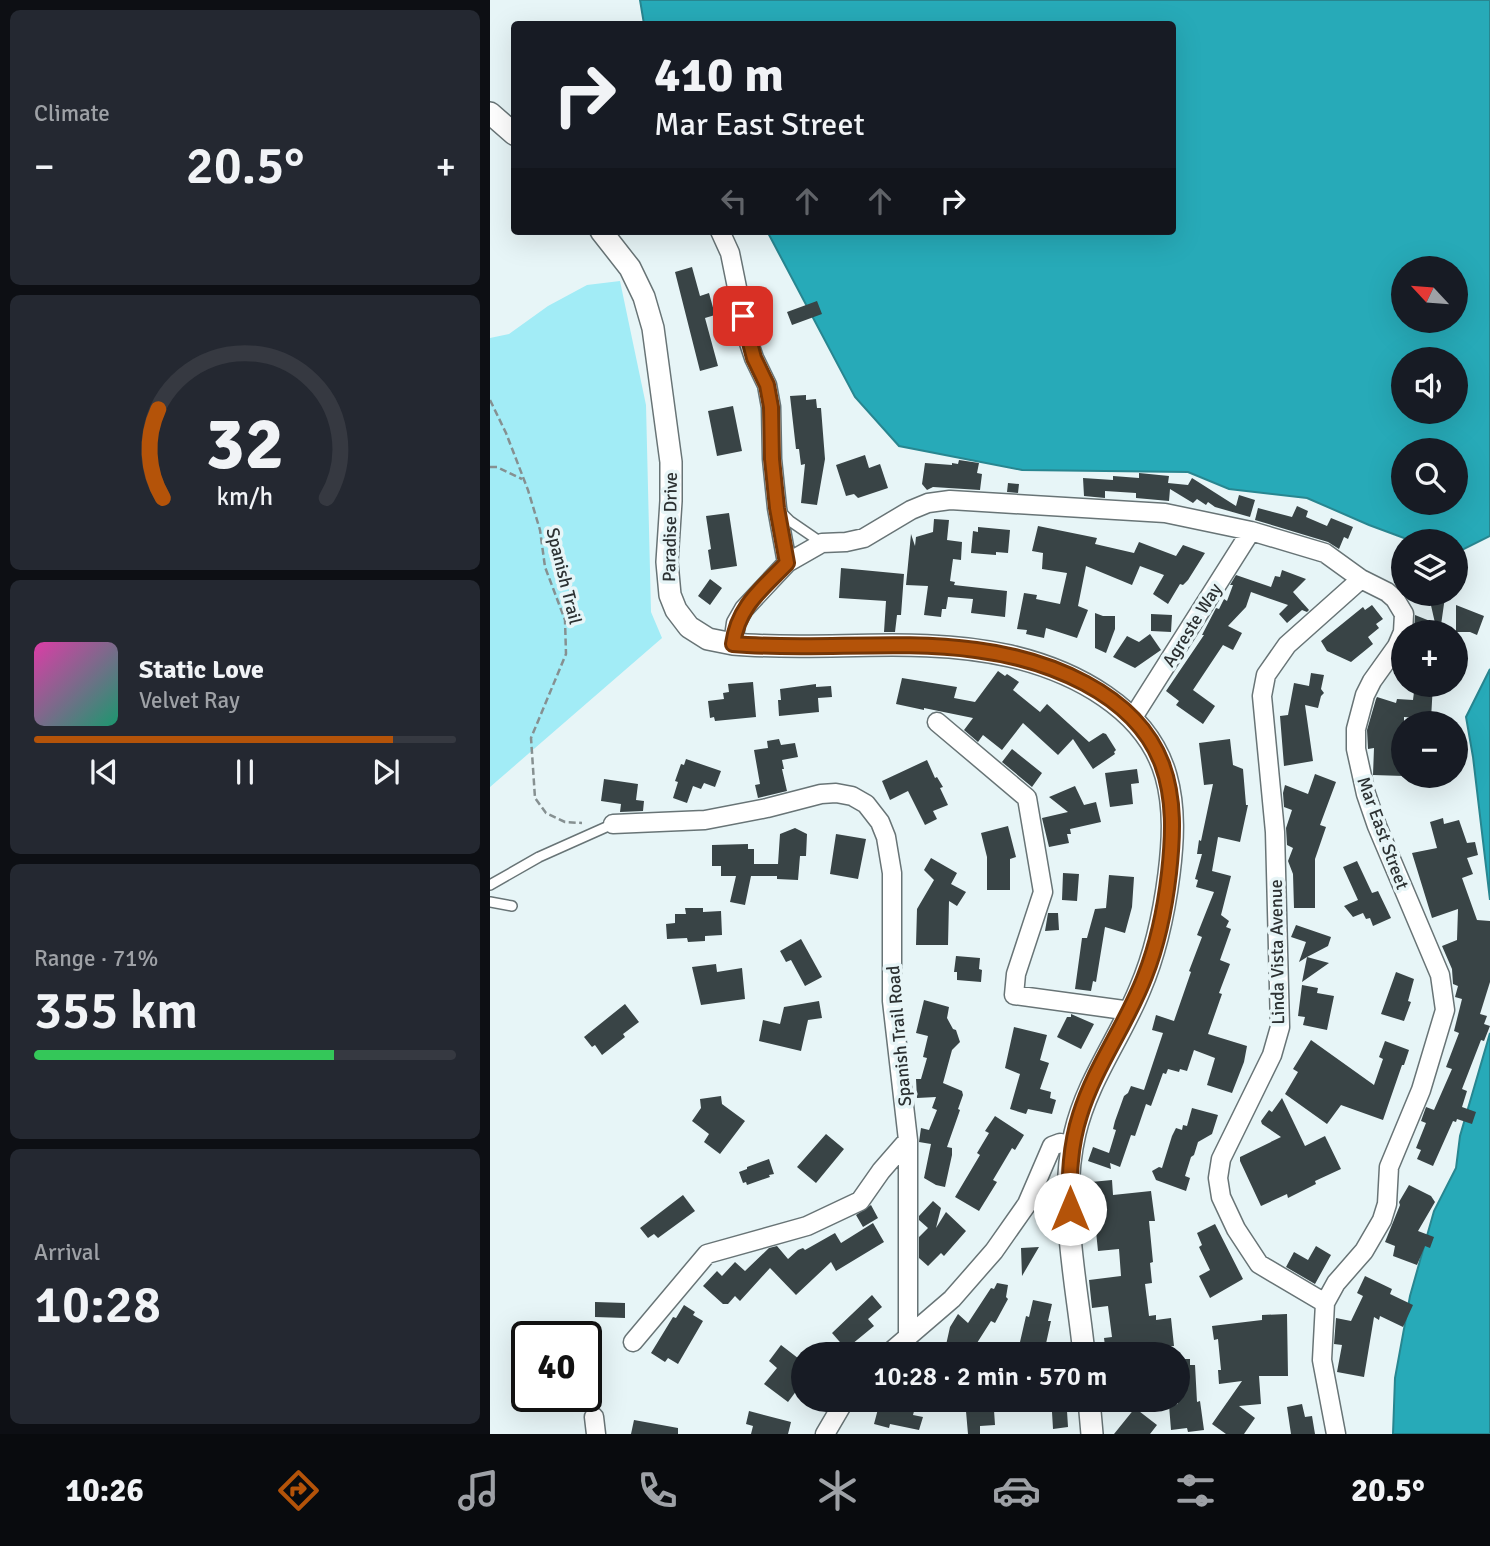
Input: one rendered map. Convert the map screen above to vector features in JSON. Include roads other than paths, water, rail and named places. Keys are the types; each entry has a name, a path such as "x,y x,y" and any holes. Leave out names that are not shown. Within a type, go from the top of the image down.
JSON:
{"street":[{"path":"490,113 511,131"},
{"name":"Paradise Drive","path":"604,235 631,268 644,297 653,328 671,462 667,562 670,595 676,610 689,627 708,639 733,644 932,646 990,652 1034,663 1072,678 1105,696 1132,719 1150,741 1161,761 1170,792 1172,825 1170,867 1161,924 1147,972 1131,1011 1086,1098 1072,1145 1069,1175 1070,1226 1083,1342"},
{"path":"722,235 730,253 747,337 767,385 771,407 777,508 787,563"},
{"name":"Mar East Street","path":"733,644 736,623 744,609 787,563 822,542 846,542 864,538 911,510 928,503 950,500 1165,513 1251,531 1325,553 1395,599 1404,614 1403,632 1372,681 1360,712 1356,748 1360,771 1377,826 1440,975 1445,1010 1421,1090 1389,1167 1387,1205 1382,1220 1374,1237 1336,1283 1325,1303 1322,1360 1336,1434"},
{"name":"Agreste Way","path":"1132,719 1251,531"},
{"name":"Linda Vista Avenue","path":"1325,1303 1259,1265 1221,1197 1218,1178 1221,1159 1272,1055 1280,1027 1275,832 1262,696 1266,675 1287,645 1361,579"},
{"path":"937,722 1027,798 1043,892 1016,974 1014,995 1131,1011"},
{"name":"Spanish Trail Road","path":"613,824 705,820 821,794 845,793 866,804 880,822 886,837 892,873 892,1001 908,1140 908,1336"},
{"path":"633,1342 707,1254 807,1226 860,1201 908,1140"},
{"path":"901,1342 952,1299 999,1244 1031,1196 1052,1146 1060,1143 1072,1145"},
{"path":"825,1434 838,1412"},
{"path":"1089,1412 1092,1434"}],"lane":[{"path":"777,508 790,522 822,542"},
{"path":"490,885 539,857 613,824"},
{"path":"490,902 512,906"}]}
